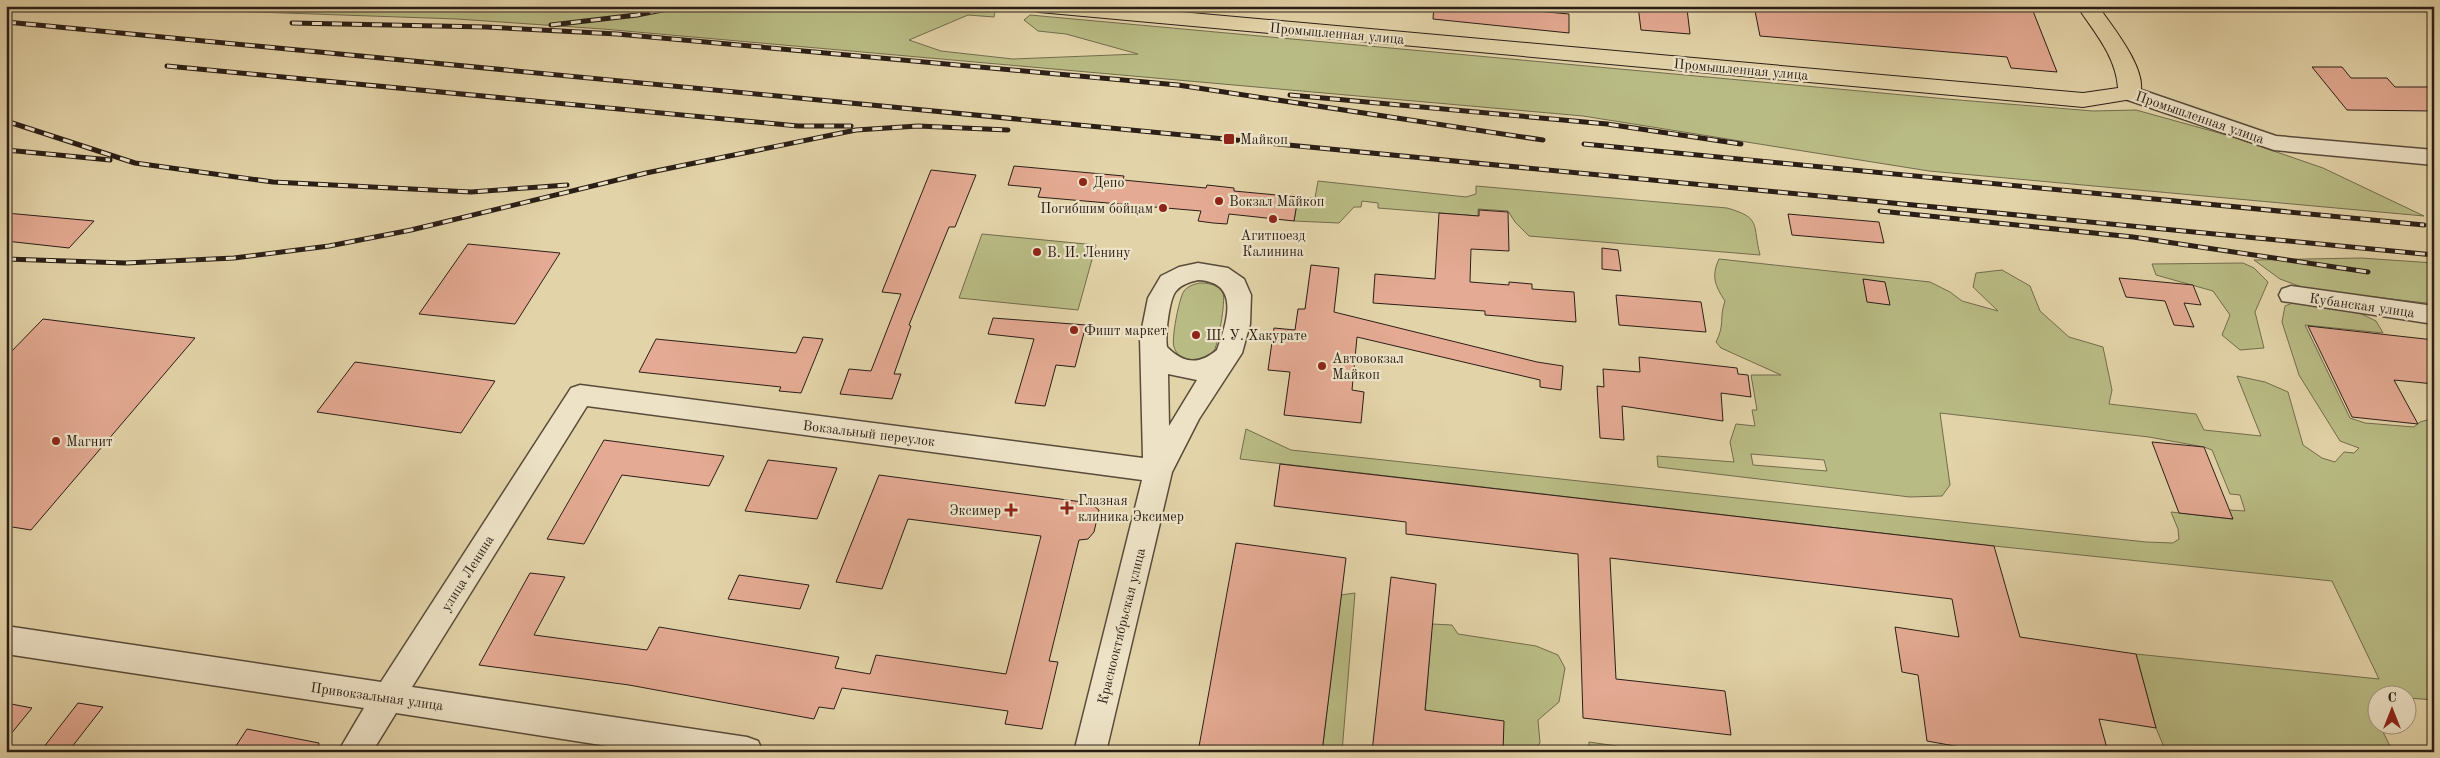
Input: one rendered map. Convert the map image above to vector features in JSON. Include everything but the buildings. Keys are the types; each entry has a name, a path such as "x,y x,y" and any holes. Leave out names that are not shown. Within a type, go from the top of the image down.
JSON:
{"main road":[{"name":"Промышленная улица","path":"1039,6 2083,100 2130,93"},
{"path":"2087,6 2115,46 2128,71 2130,93"}],"street":[{"name":"Промышленная улица","path":"2130,93 2274,143 2434,158"},
{"path":"1204,272 1216,274 1227,279 1235,287 1239,296 1233,343 1190,412 1158,471 1155,443 1155,351 1152,342 1164,290 1170,282 1180,276 1204,272"},
{"name":"Кубанская улица","path":"2291,295 2434,315"},
{"path":"1155,351 1162,360 1172,367 1185,370 1211,367 1226,356"},
{"name":"Вокзальный переулок","path":"580,395 1158,471"},
{"name":"улица Ленина","path":"354,752 580,395"},
{"name":"Краснооктябрьская улица","path":"1090,752 1158,471"},
{"name":"Привокзальная улица","path":"6,640 747,752"}],"green space":[{"path":"83,6 949,6 995,11 994,17 968,15 909,40 941,51 1013,59 1138,54 1066,34 1038,31 1024,20 1030,15 1947,99 2093,111 2136,110 2230,136 2323,168 2424,216 1929,171 1583,116 603,29 457,19"},
{"path":"1318,181 1466,197 1476,194 1476,186 1727,208 1746,215 1751,219 1754,224 1760,255 1529,236 1515,222 1508,211 1478,209 1478,216 1378,208 1378,203 1362,201 1361,207 1354,207 1339,223 1294,221 1298,197 1315,198"},
{"path":"982,234 1096,245 1078,310 959,298"},
{"path":"2361,258 2434,263 2434,304 2307,289 2280,279 2254,260"},
{"path":"1719,259 1930,282 1950,292 1962,301 1998,311 1973,287 1976,273 2002,270 2030,286 2040,311 2069,337 2103,347 2112,390 2109,404 2196,414 2204,430 2261,436 2237,376 2265,382 2288,392 2303,445 2322,458 2335,462 2344,452 2354,453 2359,448 2340,441 2299,375 2282,322 2285,306 2300,300 2345,306 2376,321 2383,333 2305,325 2350,418 2365,423 2414,427 2420,422 2434,418 2434,700 2418,699 2418,686 2368,686 2368,736 2385,736 2393,752 2166,752 2156,728 2136,654 2379,679 2332,581 1994,546 1240,459 1246,429 1291,450 2146,542 2173,543 2179,539 2178,529 2171,512 2232,519 2229,510 2245,511 2240,495 2230,494 2212,450 2204,447 2149,437 1940,413 1950,485 1942,496 1910,497 1658,467 1657,456 1734,462 1730,442 1736,424 1755,426 1752,410 1757,410 1751,375 1781,375 1721,348 1716,342 1719,336 1725,301 1715,281 1715,271","holes":["1751,454 1824,460 1827,471 1753,465"]},
{"path":"2243,263 2254,268 2268,282 2255,312 2264,348 2240,350 2222,335 2230,315 2213,291 2156,275 2152,264"},
{"path":"1200,283 1207,283 1219,288 1224,297 1219,333 1213,353 1197,360 1191,360 1181,356 1175,350 1173,343 1182,295 1187,288"},
{"path":"1355,593 1342,752 1322,752 1341,595"},
{"path":"1432,624 1452,625 1458,634 1536,646 1558,655 1565,668 1559,702 1538,720 1540,743 1531,752 1422,752"},
{"path":"1589,742 1659,752 1589,752"}],"railway":[{"path":"551,25 637,15 682,6"},
{"path":"6,22 2434,255"},
{"path":"292,23 486,27 617,34 1178,85 1543,140"},
{"path":"167,66 798,126 851,126"},
{"path":"1290,95 1607,124 1741,144"},
{"path":"6,121 135,163 273,182 471,192 567,185"},
{"path":"6,259 126,263 234,258 329,246 411,230 646,173 856,130 918,126 1008,130"},
{"path":"1584,144 2424,225"},
{"path":"6,150 110,160"},
{"path":"1880,211 2133,237 2368,272"}],"place":[{"name":"Майкоп","path":"1229,139"},
{"name":"Депо","path":"1083,182"},
{"name":"Вокзал Майкоп","path":"1219,201"},
{"name":"Погибшим бойцам","path":"1163,208"},
{"name":"Агитпоезд Калинина","path":"1273,219"},
{"name":"В. И. Ленину","path":"1037,252"},
{"name":"Фишт маркет","path":"1074,330"},
{"name":"Ш. У. Хакурате","path":"1196,335"},
{"name":"Автовокзал Майкоп","path":"1322,366"},
{"name":"Магнит","path":"56,441"},
{"name":"Глазная клиника Эксимер","path":"1067,508"},
{"name":"Эксимер","path":"1011,510"}]}
